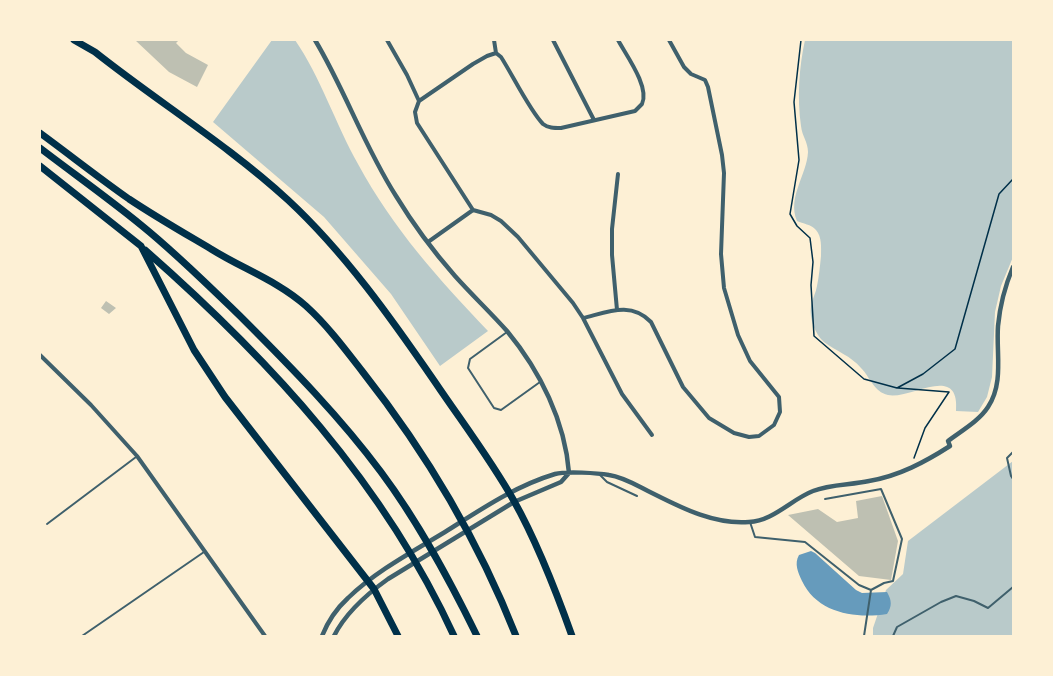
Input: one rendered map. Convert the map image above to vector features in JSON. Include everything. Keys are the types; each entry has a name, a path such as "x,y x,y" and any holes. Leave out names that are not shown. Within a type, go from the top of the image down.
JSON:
{"highway":[{"path":"74,40 94,52 231,152 271,185 305,217 344,260 383,308 509,493 532,538 572,636"},
{"path":"40,133 139,205 231,261 275,284 306,306 337,339 380,393 411,438 447,496 490,575 516,636"},
{"path":"40,148 141,225 209,285 311,388 349,431 382,473 411,515 456,593 476,636"},
{"path":"40,166 141,246 224,322 300,403 356,470 393,526 441,610 454,636"},
{"path":"141,246 194,350 211,377 374,589 398,636"}],"street":[{"path":"315,40 378,167 395,195 428,242 455,276 507,332 541,382 559,426 567,456 569,473 561,482 514,502 395,574 374,589 348,615 334,636"},
{"path":"387,40 407,75 419,101"},
{"path":"494,40 496,53 501,56 536,115 544,124 552,128 561,128 636,111 642,103 644,93 641,82 618,40"},
{"path":"553,40 594,120"},
{"path":"583,318 617,310 633,310 643,314 651,322 683,387 709,418 734,433 749,436 758,436 774,425 780,412 779,397 750,361 738,335 724,288 721,254 723,161 708,87 705,80 691,74 684,67 669,40"},
{"path":"496,53 487,56 419,101 415,112 418,123 473,210 490,215 501,222 518,237 583,318 622,394 652,435"},
{"path":"617,310 612,242 618,174"},
{"path":"428,242 473,210"},
{"path":"322,636 335,612 368,581 384,569 509,493 556,473 600,474 614,476 628,481 677,506 701,515 724,521 750,522 763,519 814,490 880,479 909,469 950,446 948,441 980,417 988,407 993,396 998,373 998,327 1000,311 1003,295 1013,267"},
{"path":"40,355 91,405 137,456 264,636"}],"lane":[{"path":"507,332 470,359 468,364 468,368 494,408 501,410 541,382"},
{"path":"1013,452 1007,458 1010,476 1013,479"},
{"path":"47,524 137,456"},
{"path":"600,474 607,482 637,496"},
{"path":"825,499 880,489 902,539 893,581 884,583 871,590"},
{"path":"750,522 755,537 805,542 859,585 871,590"},
{"path":"82,636 204,552"},
{"path":"893,636 897,627 941,602 956,596 974,601 988,608 1013,587"},
{"path":"864,636 871,590"}],"path":[{"path":"801,40 794,102 799,160 790,214 797,226 810,238 813,262 811,285 814,336 864,379 897,388 949,392 926,428 909,469"},
{"path":"897,388 923,374 955,349 999,194 1013,178"}],"shaded area":[{"path":"272,40 295,40 312,69 358,164 386,210 417,252 488,331 440,366 391,294 324,217 213,122"},
{"path":"805,40 1013,40 1013,257 1001,286 995,312 992,377 987,397 978,412 956,411 955,396 950,389 942,386 932,386 897,395 888,395 879,391 857,364 824,342 815,330 811,311 819,275 821,256 820,239 814,228 797,221 794,203 798,186 807,161 808,152 802,130 799,105 801,61"},
{"path":"1013,461 1013,636 873,636 873,628 886,590 903,574 908,541"}],"water":[{"path":"811,551 856,590 862,593 887,592 891,603 887,614 850,614 827,607 817,600 809,592 802,581 797,565 799,555"}],"building":[{"path":"135,40 179,40 176,43 186,53 208,65 197,87 169,72"},
{"path":"106,301 116,308 109,314 101,308"},
{"path":"882,496 898,541 891,580 859,576 788,515 818,509 837,522 858,518 856,501"}]}
